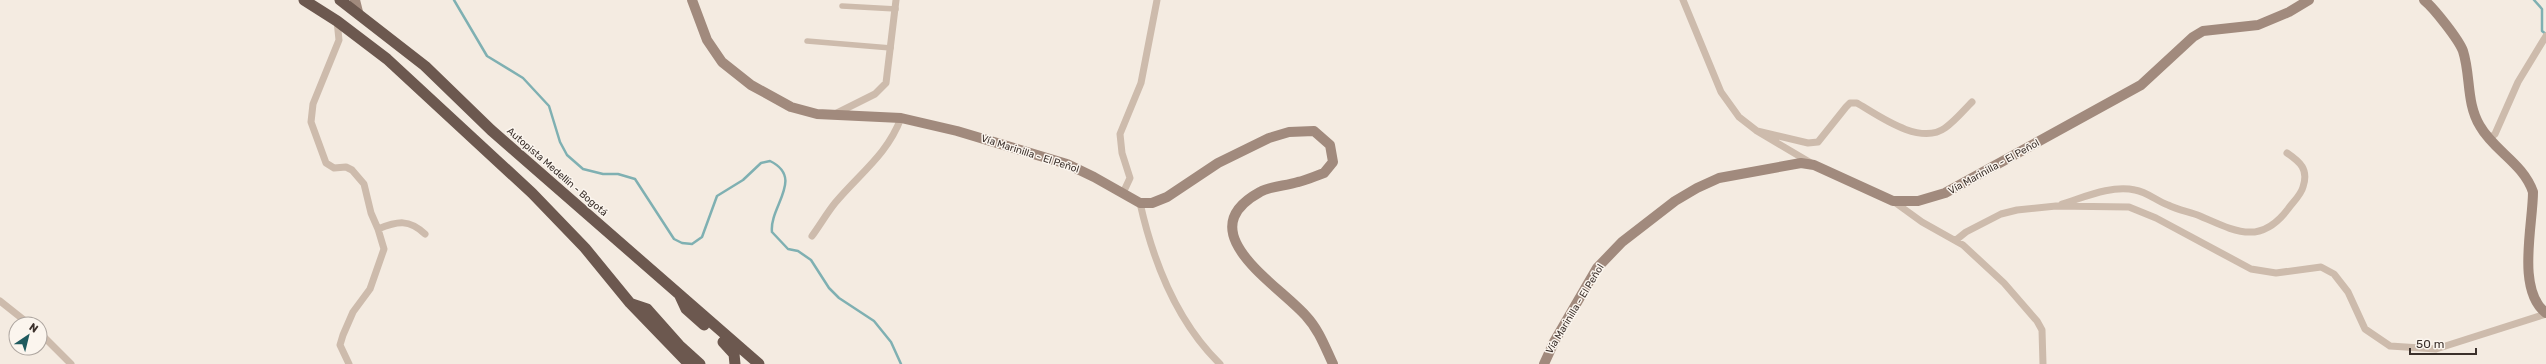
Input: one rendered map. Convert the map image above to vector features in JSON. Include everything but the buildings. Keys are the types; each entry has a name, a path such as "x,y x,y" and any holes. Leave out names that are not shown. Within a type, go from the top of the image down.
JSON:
{"highway":[{"path":"304,0 337,20 387,59 532,193 585,248 630,303 689,364"},
{"name":"Autopista Medellín - Bogotá","path":"340,0 358,12 425,66 491,130 759,364"},
{"path":"679,293 686,309 732,350 736,358 735,364"},
{"path":"630,303 647,309 679,345 700,364"}],"main road":[{"path":"355,0 358,12"},
{"name":"Vía Marinilla - El Peñol","path":"1544,364 1554,342 1597,268 1622,242 1674,201 1707,182 1735,174 1801,163 1814,165 1893,202 1918,201 1959,187 2141,86 2193,37 2203,30 2258,25 2289,12 2309,0"},
{"path":"2424,0 2463,51 2472,110 2489,139 2517,164 2529,181 2533,192 2529,275 2534,300 2546,313"},
{"name":"Vía Marinilla - El Peñol","path":"694,2 707,40 713,51 732,72 791,107 804,112 832,116 902,118 957,131 1067,164 1140,203"},
{"path":"1140,203 1152,203 1167,197 1218,163 1270,138 1289,132 1307,130 1322,137 1330,145 1333,154 1333,162 1324,173 1298,182 1261,191 1238,210 1233,220 1231,230 1243,257 1294,304 1316,329 1333,364"}],"street":[{"path":"832,116 883,88 886,83 896,0"},
{"path":"1123,193 1130,178 1122,153 1120,134 1141,83 1157,0"},
{"path":"1683,0 1721,92 1739,117 1757,131 1814,165"},
{"path":"842,6 896,9"},
{"path":"337,20 339,40 313,104 312,122 326,163 334,168 346,167 352,170 364,184 371,213 384,249 370,289 354,312 340,345 344,359 349,364"},
{"path":"2489,139 2495,134 2518,82 2545,37"},
{"path":"807,41 891,48"},
{"path":"1757,131 1808,143 1818,142 1846,107 1850,103 1857,103 1904,129 1928,134 1944,129 1972,102"},
{"path":"812,236 835,203 883,153 894,137 902,118"},
{"path":"2056,206 2108,190 2124,188 2145,193 2169,206 2193,213 2234,231 2259,232 2270,227 2282,218 2302,190 2305,171 2301,164 2287,152"},
{"path":"1893,202 1922,222 1956,240 2004,283 2037,321 2042,330 2044,344 2043,364"},
{"path":"1140,203 1146,227 1181,316 1220,364"},
{"path":"1956,240 1966,232 2001,214 2017,210 2056,206 2129,207 2156,218 2251,269 2276,273 2321,267 2334,274 2348,292 2365,329 2390,346 2436,349 2546,313"},
{"path":"378,229 394,222 406,221 425,234"},
{"path":"0,301 18,316"},
{"path":"48,341 72,364"}],"waterway":[{"path":"454,0 487,56 523,78 549,106 560,142 567,155 583,169 603,174 618,174 635,179 674,239 682,243 692,244 702,237 717,196 743,180 761,163 770,161 780,168 785,176 785,184 783,194 772,222 772,232 788,249 798,251 811,260 829,288 839,298 874,321 891,342 901,364"},
{"path":"2534,0 2542,9 2542,31 2546,34"}]}
